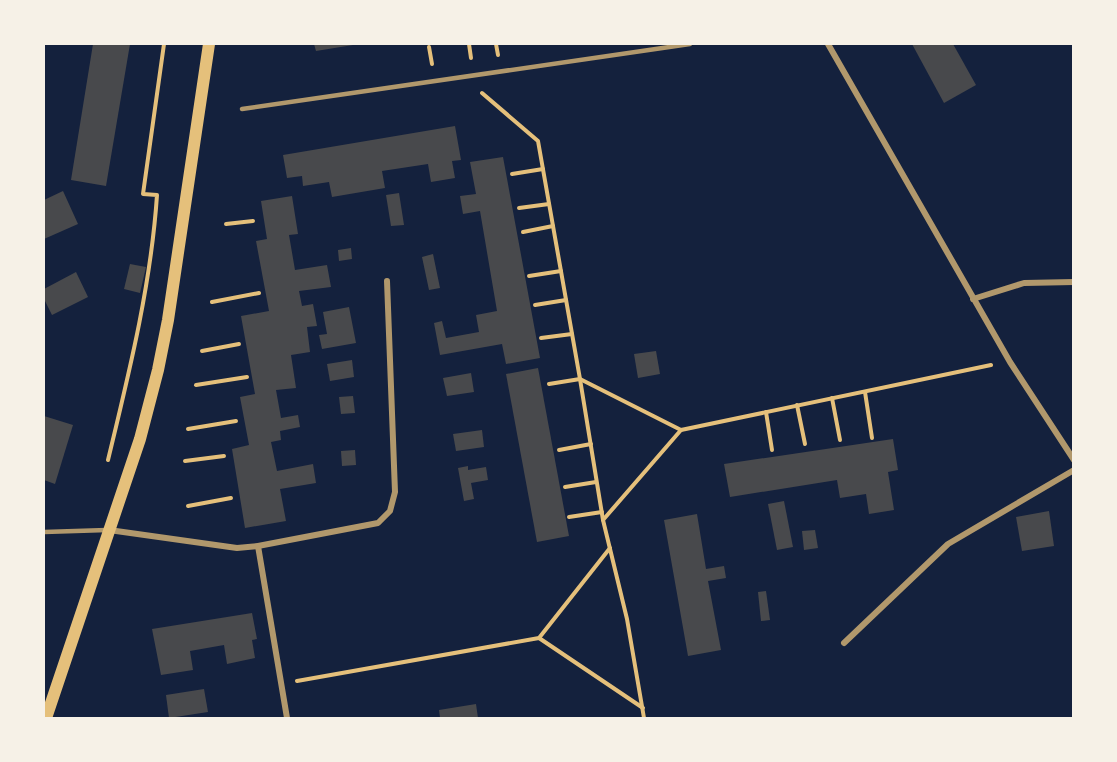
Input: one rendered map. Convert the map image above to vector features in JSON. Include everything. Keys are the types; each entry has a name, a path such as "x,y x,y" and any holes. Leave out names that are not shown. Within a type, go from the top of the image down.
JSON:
{"main road":[{"path":"46,718 140,439 168,320 209,44"}],"street":[{"path":"828,44 1010,362 1074,460"},
{"path":"109,530 237,548 378,523 390,511 395,492 387,281"},
{"path":"973,299 1024,283 1074,282"},
{"path":"844,643 948,544 1074,470"},
{"path":"258,546 287,718"}],"lane":[{"path":"242,109 690,44"},
{"path":"44,532 109,530"}],"path":[{"path":"106,467 131,363 154,240 157,195 143,194 164,44"},
{"path":"463,77 538,141 603,520 627,619 644,718"},
{"path":"512,174 543,169"},
{"path":"519,208 549,204"},
{"path":"226,224 253,221"},
{"path":"523,232 553,226"},
{"path":"529,276 561,271"},
{"path":"212,302 259,293"},
{"path":"535,305 566,300"},
{"path":"541,338 572,334"},
{"path":"202,351 239,344"},
{"path":"603,520 681,430 1010,362"},
{"path":"196,385 247,377"},
{"path":"549,384 580,379 681,430"},
{"path":"865,392 872,438"},
{"path":"832,398 840,440"},
{"path":"797,405 805,444"},
{"path":"766,412 772,450"},
{"path":"188,429 236,421"},
{"path":"559,450 591,444"},
{"path":"186,461 224,456"},
{"path":"565,487 597,482"},
{"path":"188,506 231,498"},
{"path":"569,517 602,512"},
{"path":"282,684 539,638 610,548"},
{"path":"539,638 643,708"}],"building":[{"path":"93,44 130,44 106,186 71,180"},
{"path":"314,44 353,44 353,45 316,51"},
{"path":"912,44 953,44 976,85 944,103"},
{"path":"455,126 461,160 452,161 455,178 431,182 428,164 382,171 385,188 332,197 329,182 303,186 302,176 287,178 283,155"},
{"path":"503,157 540,358 506,364 502,344 440,355 434,323 442,321 446,338 479,332 476,315 497,311 480,211 463,214 460,196 476,194 470,162"},
{"path":"63,191 78,224 44,239 44,200"},
{"path":"399,193 404,225 391,226 386,195"},
{"path":"292,196 298,234 289,235 295,270 327,265 331,287 299,291 302,306 313,304 317,326 307,327 310,352 291,355 296,388 276,390 281,418 298,415 300,427 280,431 281,440 271,442 277,471 313,464 316,483 280,489 286,521 245,528 232,449 249,445 240,397 255,394 241,316 269,311 256,241 267,239 261,201"},
{"path":"351,248 352,259 339,261 338,250"},
{"path":"433,254 440,288 429,290 422,257"},
{"path":"130,264 146,267 140,293 124,289"},
{"path":"76,272 88,297 52,315 44,299 44,289"},
{"path":"349,307 356,343 322,349 319,335 327,334 323,312"},
{"path":"656,351 660,374 638,378 634,354"},
{"path":"352,360 354,377 330,381 327,364"},
{"path":"538,368 569,536 537,542 506,374"},
{"path":"471,373 474,392 447,396 443,378"},
{"path":"353,396 355,413 341,414 339,397"},
{"path":"44,416 73,425 55,484 44,480"},
{"path":"482,430 484,447 456,451 453,434"},
{"path":"893,439 898,470 888,472 894,510 869,514 866,494 840,498 837,480 730,497 724,464"},
{"path":"355,450 356,465 342,466 341,451"},
{"path":"468,466 468,470 486,467 488,480 471,483 474,499 464,501 458,468"},
{"path":"784,501 793,547 777,550 768,504"},
{"path":"1049,511 1054,546 1022,551 1016,517"},
{"path":"697,514 706,569 724,566 726,578 708,581 721,650 688,656 664,520"},
{"path":"815,530 818,548 804,550 802,531"},
{"path":"766,591 770,620 761,621 758,592"},
{"path":"252,613 257,639 252,640 255,658 227,664 224,645 190,651 193,670 161,675 152,629"},
{"path":"204,689 208,712 169,718 166,695"},
{"path":"476,704 478,718 440,718 439,710"}]}
